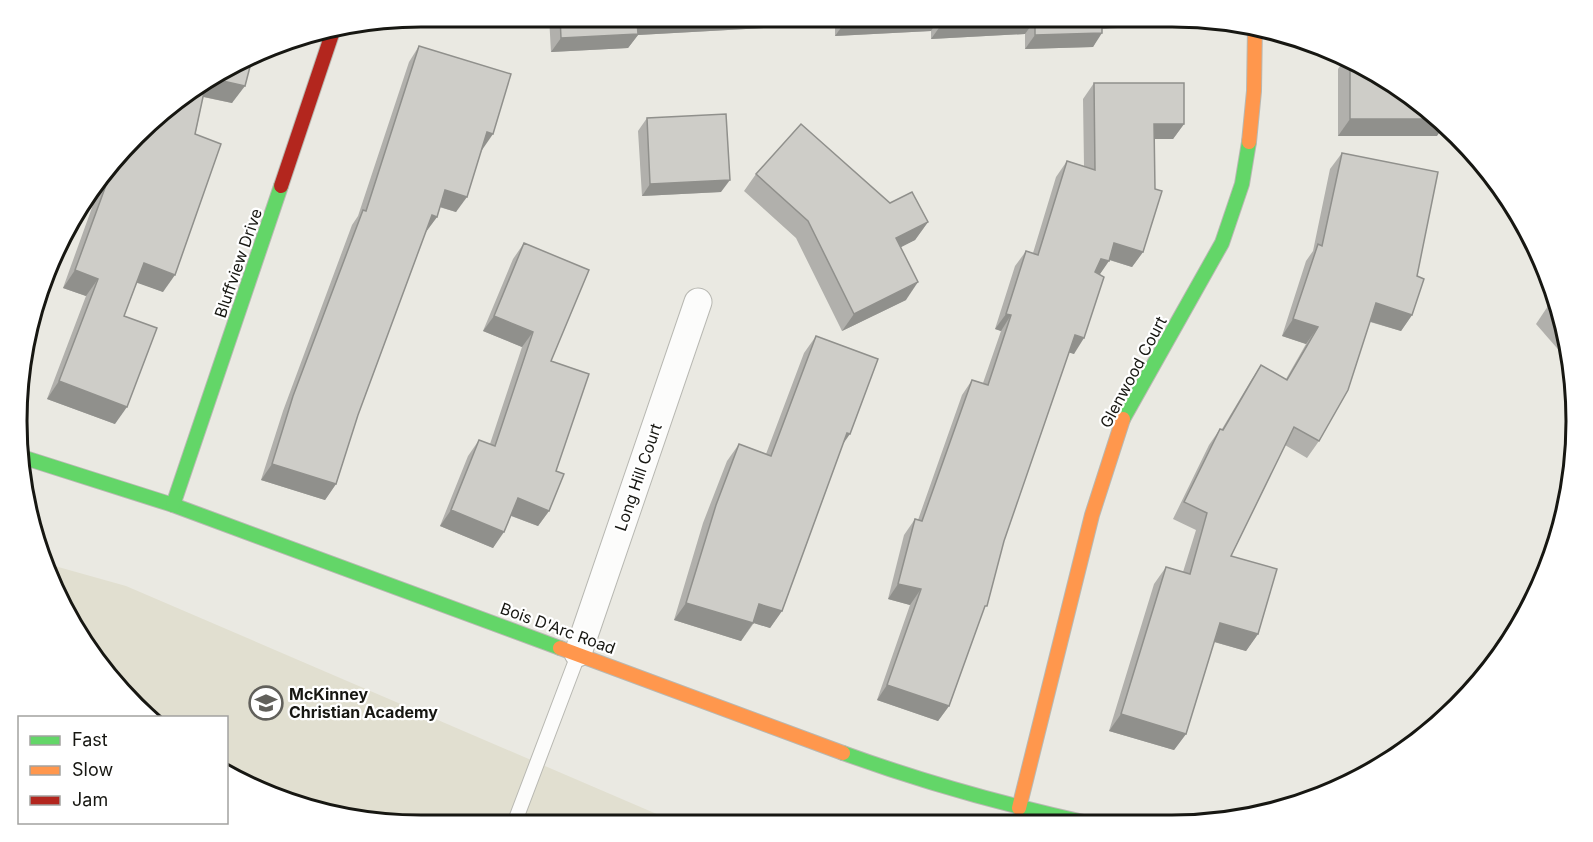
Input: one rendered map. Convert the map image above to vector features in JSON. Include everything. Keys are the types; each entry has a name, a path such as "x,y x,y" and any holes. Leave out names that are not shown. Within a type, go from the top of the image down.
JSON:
{"street":[{"name":"Glenwood Court","path":"1019,808 1100,483 1120,427 1150,370 1209,271 1236,207 1249,160 1256,98 1255,36"},
{"name":"Bluffview Drive","path":"173,506 331,38"},
{"name":"Long Hill Court","path":"579,653 698,302"},
{"name":"Bois D'Arc Road","path":"29,459 173,506 579,653 901,774 1019,808 1054,815"}],"lane":[{"path":"517,815 579,653"}],"shaded area":[{"name":"McKinney Christian Academy","path":"55,566 126,586 659,815 395,814 370,812 319,802 270,785 228,764 228,716 160,716 142,700 93,640"}],"building":[{"path":"560,27 637,27 638,34 561,38"},
{"path":"1035,27 1102,27 1102,33 1035,35"},
{"path":"419,46 511,74 493,134 487,132 467,197 445,190 437,217 432,215 358,415 336,484 272,464 293,396 363,210 366,211"},
{"path":"250,67 245,86 222,81"},
{"path":"1350,70 1391,93 1425,119 1350,119"},
{"path":"1094,83 1184,83 1184,124 1154,124 1155,189 1162,191 1143,252 1114,243 1109,261 1101,259 1095,272 1104,277 1084,338 1075,335 1004,541 987,606 985,606 949,706 887,685 921,589 898,584 915,519 922,521 972,380 988,385 1011,315 1006,314 1026,251 1038,255 1067,161 1095,170"},
{"path":"204,92 195,134 221,144 175,275 144,263 124,316 157,328 127,407 59,381 98,279 75,270 108,181 142,142 181,108"},
{"path":"726,114 730,180 650,184 647,118"},
{"path":"801,124 890,203 912,192 928,222 896,238 918,282 854,314 808,221 756,174"},
{"path":"1342,153 1438,172 1417,276 1424,279 1412,315 1376,303 1348,390 1319,441 1294,427 1231,556 1277,569 1258,634 1220,623 1186,734 1121,714 1166,567 1190,574 1207,513 1184,502 1220,429 1223,430 1261,365 1287,380 1318,327 1293,319 1318,244 1322,246"},
{"path":"524,243 589,270 551,361 589,374 556,471 564,474 549,511 518,498 504,532 451,510 479,440 495,446 533,332 494,316"},
{"path":"816,336 878,359 850,434 847,433 782,611 759,604 753,623 686,603 716,505 739,444 771,456"}],"traffic: fast":[{"path":"1123,419 1222,243 1242,184 1249,142"},
{"path":"173,505 281,186"},
{"path":"29,459 173,505 560,648"},
{"path":"843,753 903,774 1053,815"}],"traffic: slow":[{"path":"1249,142 1254,91 1255,36"},
{"path":"1019,808 1092,515 1123,419"},
{"path":"560,648 843,753"}],"traffic: jam":[{"path":"281,186 331,38"}],"place":[{"name":"McKinney Christian Academy","path":"266,703"}]}
